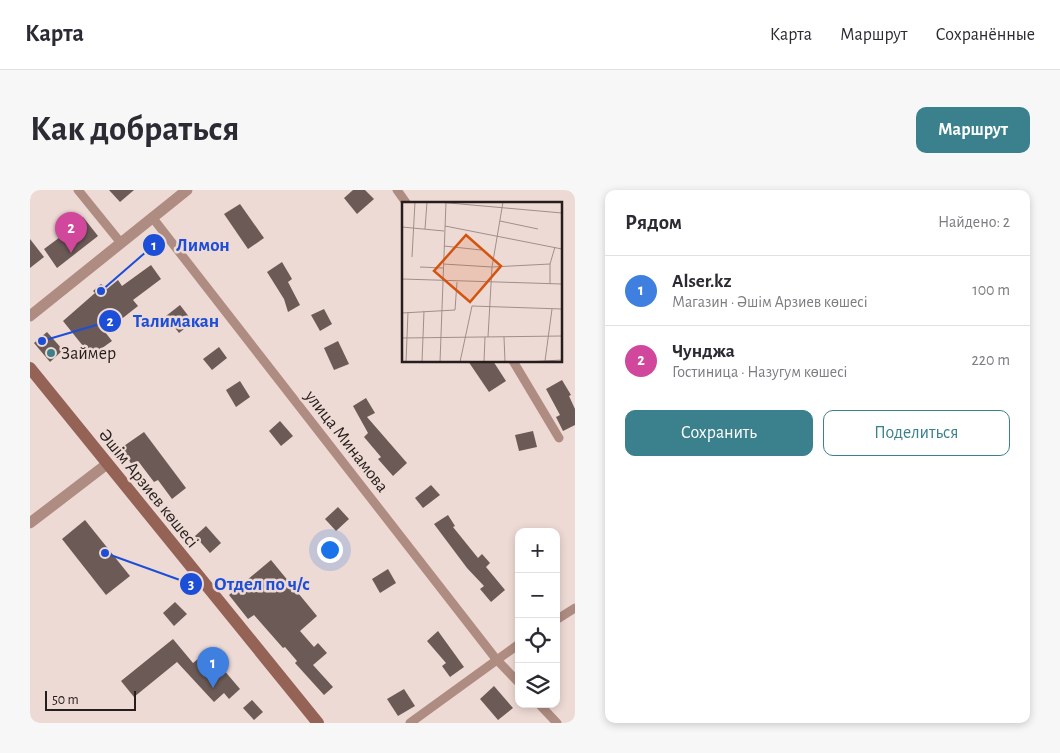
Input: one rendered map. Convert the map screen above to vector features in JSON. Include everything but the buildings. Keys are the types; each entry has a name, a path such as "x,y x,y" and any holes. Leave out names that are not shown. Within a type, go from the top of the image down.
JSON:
{"main road":[{"name":"Әшім Арзиев көшесі","path":"30,368 318,723"}],"street":[{"path":"78,190 121,243"},
{"path":"30,316 187,190"},
{"path":"397,190 406,202"},
{"name":"улица Минамова","path":"152,217 496,659 515,679"},
{"path":"513,362 558,438"},
{"path":"30,523 107,464"},
{"path":"559,618 575,608"},
{"path":"410,723 515,647"},
{"path":"543,708 557,723"}],"place":[{"name":"Чунджа","path":"71,253"},
{"name":"Лимон","path":"101,291"},
{"name":"Талимакан","path":"42,341"},
{"name":"Займер","path":"51,353"},
{"name":"Отдел по ч/с","path":"105,553"},
{"name":"Alser.kz","path":"213,688"}]}
